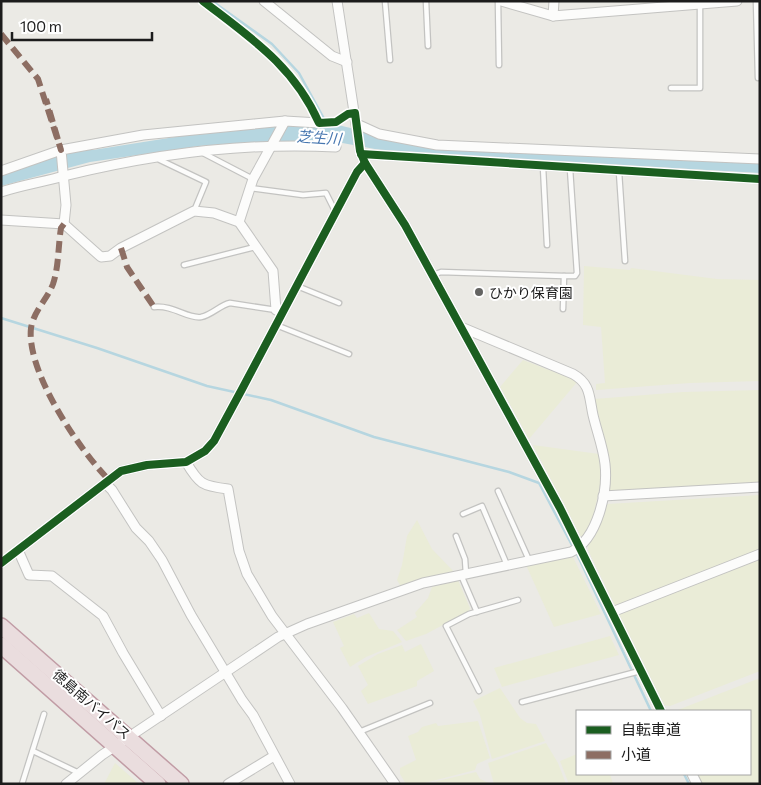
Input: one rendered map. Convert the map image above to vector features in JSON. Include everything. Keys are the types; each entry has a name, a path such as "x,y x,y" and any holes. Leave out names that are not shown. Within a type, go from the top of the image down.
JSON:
{"highway":[{"name":"徳島南バイパス","path":"1,626 130,736 181,784"},
{"name":"徳島南バイパス","path":"1,645 158,784"}],"street":[{"path":"264,1 332,56 347,62"},
{"path":"279,311 296,286 335,211 361,167 361,152 337,1"},
{"path":"500,1 553,16 621,12 668,4 700,5 732,2"},
{"path":"553,16 554,1"},
{"path":"239,222 253,179 285,122"},
{"path":"1,170 61,152 143,134 285,122 319,123"},
{"path":"357,126 379,134 437,145 760,159"},
{"path":"1,192 62,175 125,161 200,150 273,145 336,147"},
{"path":"61,152 66,205 64,224"},
{"path":"361,152 570,169 760,179"},
{"path":"361,167 405,225 433,275 576,550 612,612 638,672 660,710"},
{"path":"1,220 29,224 64,224 102,257 110,256 121,248 194,211 214,213 239,222 273,270 279,311 276,325 210,446 195,458 186,462 131,468 121,471 1,563"},
{"path":"66,784 115,746 287,633 307,624 423,583 576,550 592,530 603,496 605,483 605,464 587,385 573,374 461,327"},
{"path":"186,462 196,479 203,485 228,489 239,551 246,574 272,616 287,633 395,784"},
{"path":"106,484 112,490 136,528 149,541 162,560 225,674 254,716 290,784"},
{"path":"603,496 760,487"},
{"path":"18,550 28,575 52,576 103,616 110,626 122,653 161,716"},
{"path":"612,612 760,554"},
{"path":"228,784 274,756"}],"lane":[{"path":"385,1 390,60"},
{"path":"426,1 428,46"},
{"path":"499,65 500,1"},
{"path":"621,1 621,12"},
{"path":"756,1 758,78"},
{"path":"671,88 700,88 700,5"},
{"path":"200,150 202,154 253,179"},
{"path":"158,156 160,160 206,182 194,211"},
{"path":"543,167 546,245"},
{"path":"433,275 441,272 575,276 577,273 570,169"},
{"path":"619,172 625,261"},
{"path":"250,188 303,195 326,193 335,211"},
{"path":"184,265 257,246"},
{"path":"563,309 564,276"},
{"path":"296,286 339,303"},
{"path":"154,307 168,306 189,315 201,317 223,304 230,303 279,311"},
{"path":"276,325 349,354"},
{"path":"498,491 529,561"},
{"path":"463,514 482,506 507,565"},
{"path":"456,536 465,559 464,574 477,612"},
{"path":"479,691 446,626 477,612 518,600"},
{"path":"522,702 638,672"},
{"path":"359,732 430,703"},
{"path":"22,784 44,714"},
{"path":"33,751 79,773"}],"green space":[{"path":"584,266 630,270 631,268 717,279 760,280 760,381 690,383 596,390 596,384 605,383 601,327 583,325"},
{"path":"523,360 578,381 529,439 500,387"},
{"path":"760,390 760,482 610,492 608,490 594,399 683,392"},
{"path":"533,445 599,454 601,482 592,521 583,536 580,536"},
{"path":"760,495 760,551 619,606 614,604 588,550 588,545 594,534 603,507 607,504"},
{"path":"417,520 432,549 455,573 401,587 397,580 402,565 407,536"},
{"path":"573,557 601,614 554,627 526,565"},
{"path":"760,558 760,671 670,706 663,705 619,615 623,611"},
{"path":"458,580 470,608 469,611 426,634 406,641 397,630 417,617 415,613 428,598 432,587"},
{"path":"369,613 379,629 393,631 402,642 366,657 350,667 340,648 344,646 333,622 354,614 357,618"},
{"path":"610,636 619,655 502,687 494,668"},
{"path":"421,644 434,671 417,681 417,686 368,704 361,691 368,685 358,666 378,654 402,645 405,652"},
{"path":"760,678 760,784 702,784 698,775 751,775 751,710 678,710"},
{"path":"500,688 520,718 527,723 536,724 545,741 492,759 480,715 473,701"},
{"path":"478,721 490,758 477,764 475,770 421,784 406,784 400,774 400,768 416,760 408,736 418,732 422,727 436,723 438,726"},
{"path":"546,743 558,763 566,784 494,784 488,763"},
{"path":"576,754 576,775 610,775 613,784 569,784 560,761"},
{"path":"115,763 139,784 104,784"},
{"path":"476,772 480,779 491,784 433,782"}],"water":[{"name":"芝生川","path":"292,124 338,125 417,144 760,162 760,173 391,152 337,142 253,142 199,146 90,162 1,186 1,173 79,149 93,150 238,127"}],"waterway":[{"name":"芝生川","path":"212,1 272,44 299,73 328,126"},
{"path":"1,318 97,348 207,386 271,400 374,437 509,472 539,483 573,547"},
{"path":"576,552 651,710"},
{"path":"684,775 689,784"}],"marked path":[{"path":"1,34 38,79 61,150 46,99"},
{"path":"64,224 61,228 53,284 38,310 31,328 32,346 37,366 57,410 84,451 110,481"},
{"path":"121,248 127,267 154,307"}],"cycle path":[{"path":"203,1 270,54 297,85 319,123 336,122 348,114 355,113 360,151 365,163 405,225 560,508 661,710"},
{"path":"361,154 760,179"},
{"path":"1,563 121,471 147,465 186,462 205,451 214,441 357,172 365,163"}],"place":[{"name":"ひかり保育園","path":"479,292"}]}
